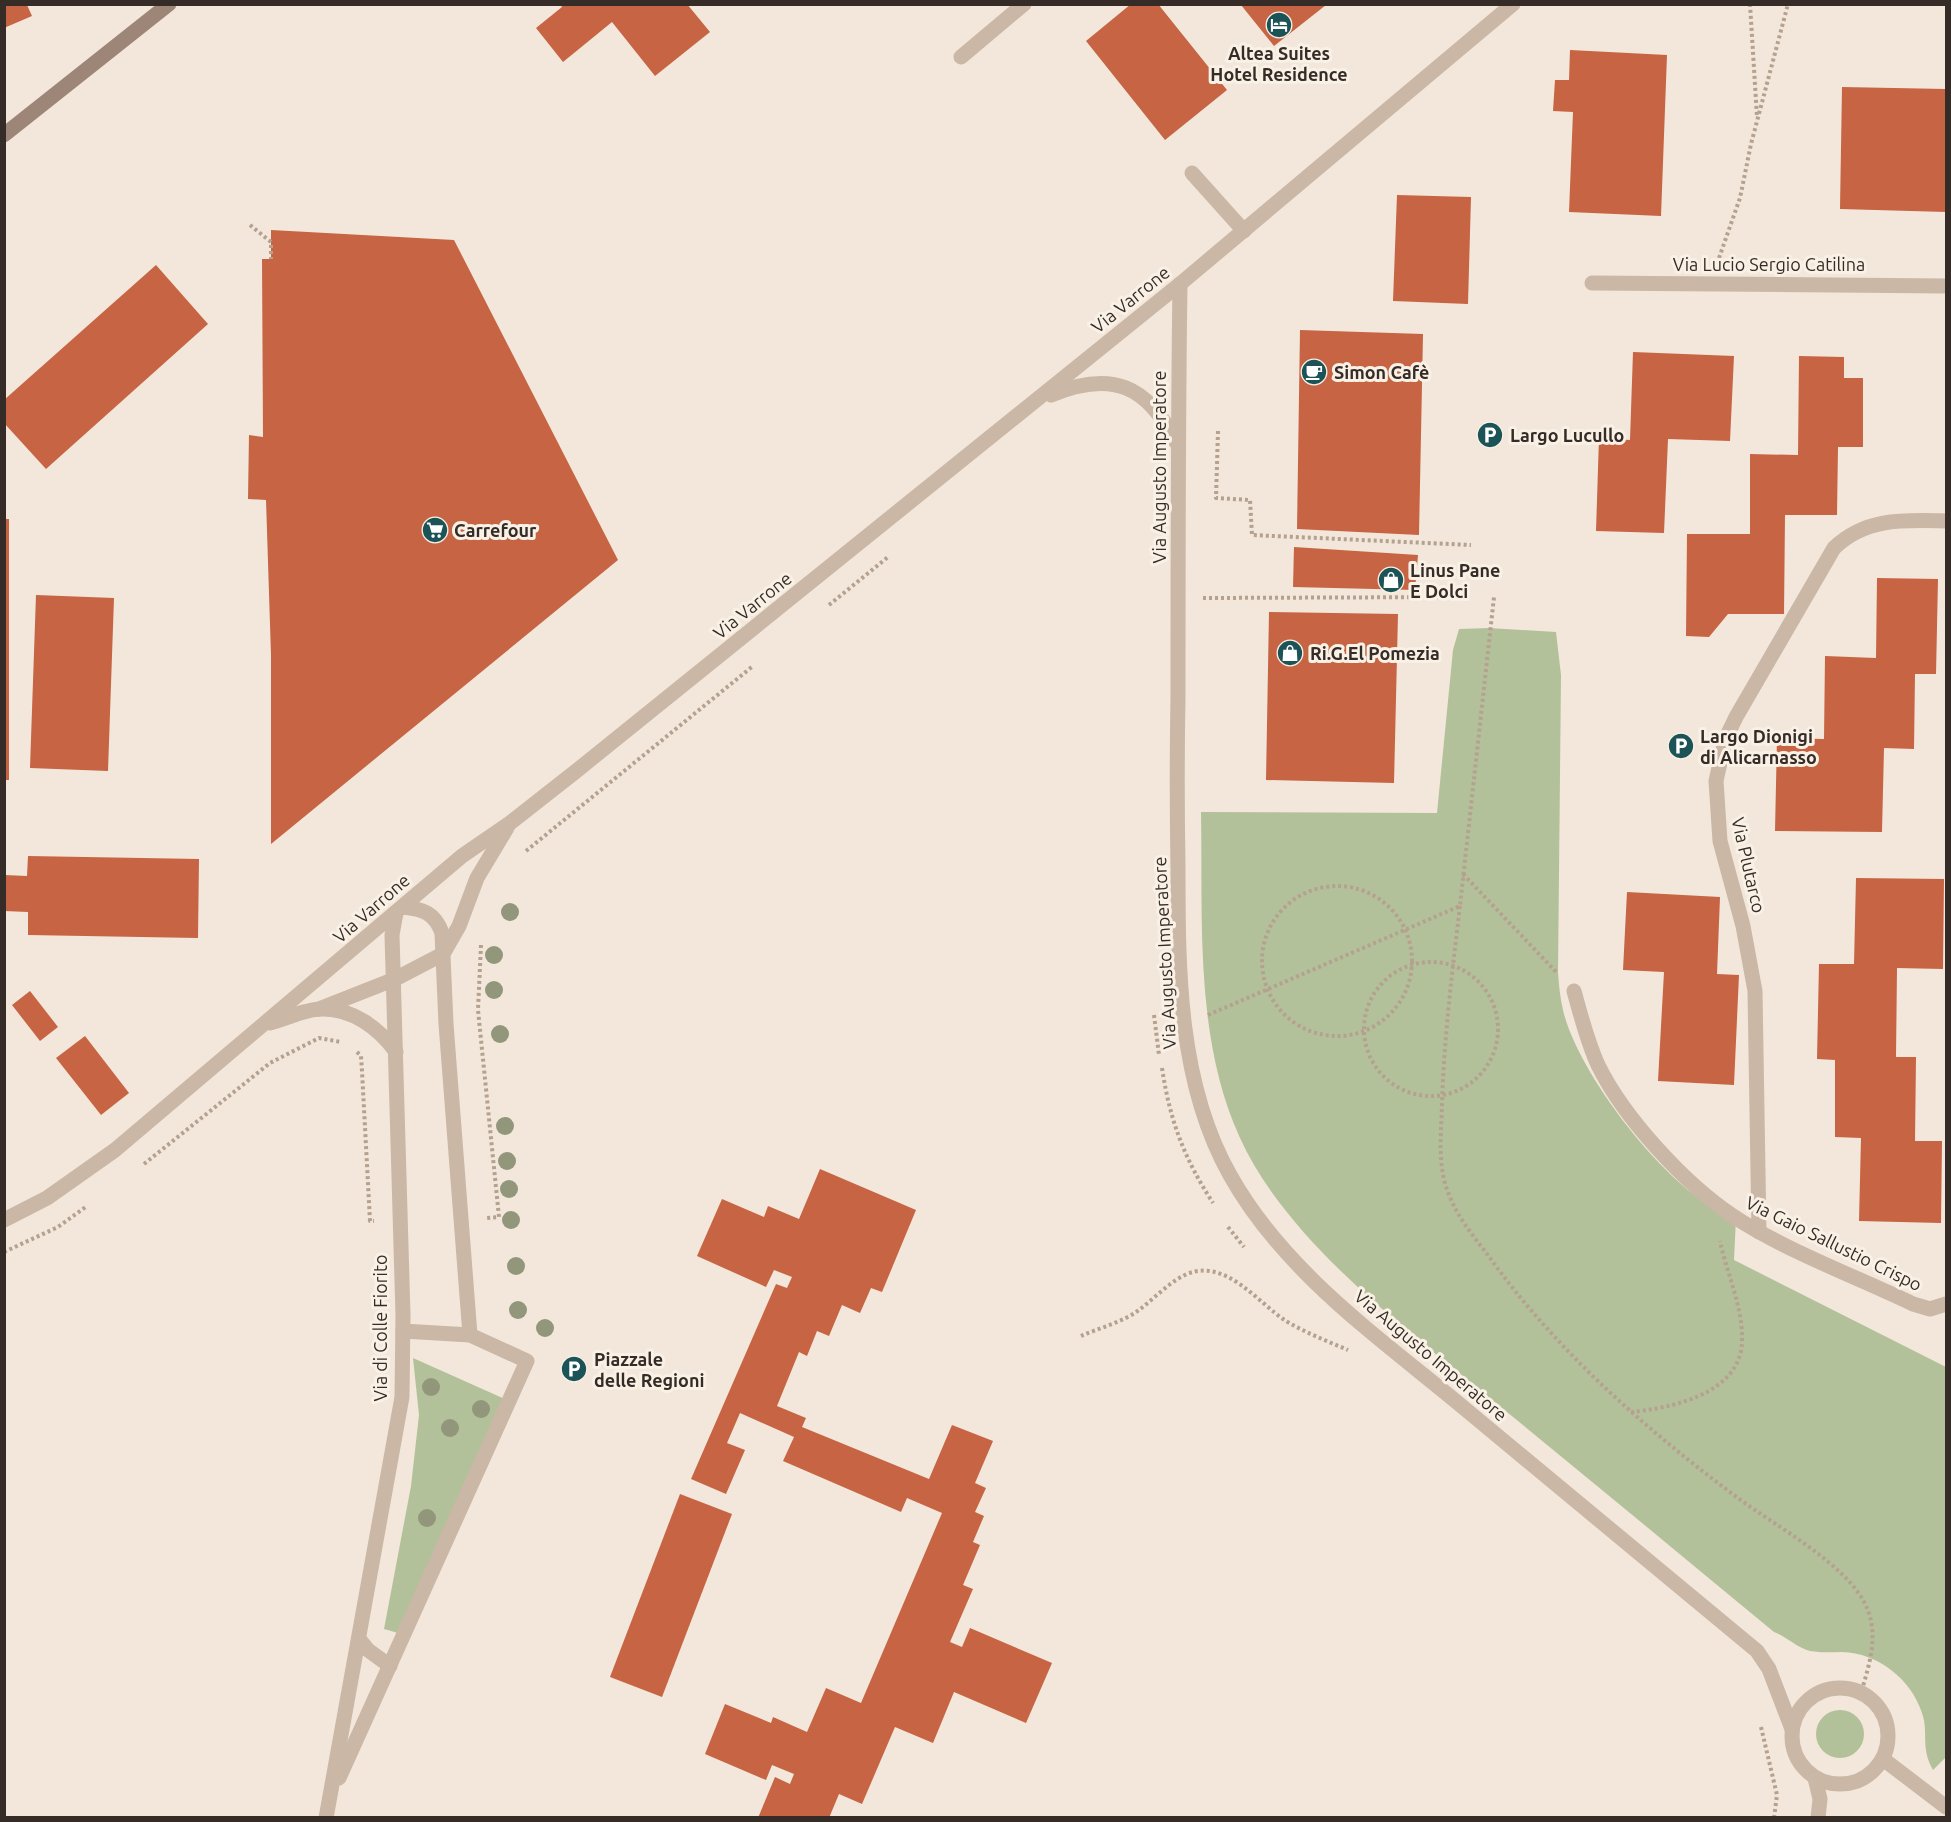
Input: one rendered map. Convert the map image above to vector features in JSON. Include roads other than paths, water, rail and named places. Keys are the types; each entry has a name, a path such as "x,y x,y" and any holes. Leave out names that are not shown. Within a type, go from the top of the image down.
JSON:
{"main road":[{"path":"4,135 169,4"}],"street":[{"path":"961,57 1024,4"},
{"name":"Via Varrone","path":"4,1220 47,1197 116,1150 462,856 510,823 1035,402 1244,231 1513,4"},
{"path":"1192,172 1244,231"},
{"name":"Via Lucio Sergio Catilina","path":"1592,283 1947,286"},
{"name":"Via Augusto Imperatore","path":"1180,284 1177,444 1178,907 1183,1018 1197,1095 1207,1126 1230,1177 1281,1247 1332,1297 1757,1651 1769,1669 1792,1729 1794,1752 1806,1771 1815,1778"},
{"path":"1035,402 1069,387 1089,384 1123,387 1153,404 1163,416 1177,444"},
{"name":"Via Plutarco","path":"1759,1232 1755,991 1746,937 1719,834 1715,791 1722,753 1736,717 1834,548 1851,534 1876,523 1947,521"},
{"path":"264,1024 319,1009 395,979 443,954 459,926 477,878 510,823"},
{"path":"400,910 431,913 438,922 443,954 470,1335"},
{"name":"Via di Colle Fiorito","path":"326,1818 402,1397 403,1330 392,925 400,910"},
{"name":"Via Gaio Sallustio Crispo","path":"1574,992 1589,1044 1623,1107 1652,1142 1724,1209 1759,1232 1913,1304 1930,1309 1947,1305"},
{"path":"319,1009 342,1013 368,1022 383,1035 396,1052"},
{"path":"329,1800 527,1361 470,1335 403,1330"},
{"path":"358,1639 368,1650 390,1666"},
{"path":"1792,1729 1799,1710 1822,1691 1842,1688 1861,1693 1880,1710 1886,1721 1887,1747 1883,1759 1868,1775 1848,1784 1836,1785 1815,1778"},
{"path":"1883,1759 1947,1807"},
{"path":"1815,1778 1820,1799 1818,1818"}],"place":[{"name":"Altea Suites Hotel Residence","path":"1279,25"},
{"name":"Simon Cafè","path":"1314,372"},
{"name":"Largo Lucullo","path":"1490,435"},
{"name":"Carrefour","path":"435,530"},
{"name":"Linus Pane E Dolci","path":"1391,580"},
{"name":"Ri.G.El Pomezia","path":"1290,653"},
{"name":"Largo Dionigi di Alicarnasso","path":"1681,746"},
{"name":"Piazzale delle Regioni","path":"574,1369"}]}
